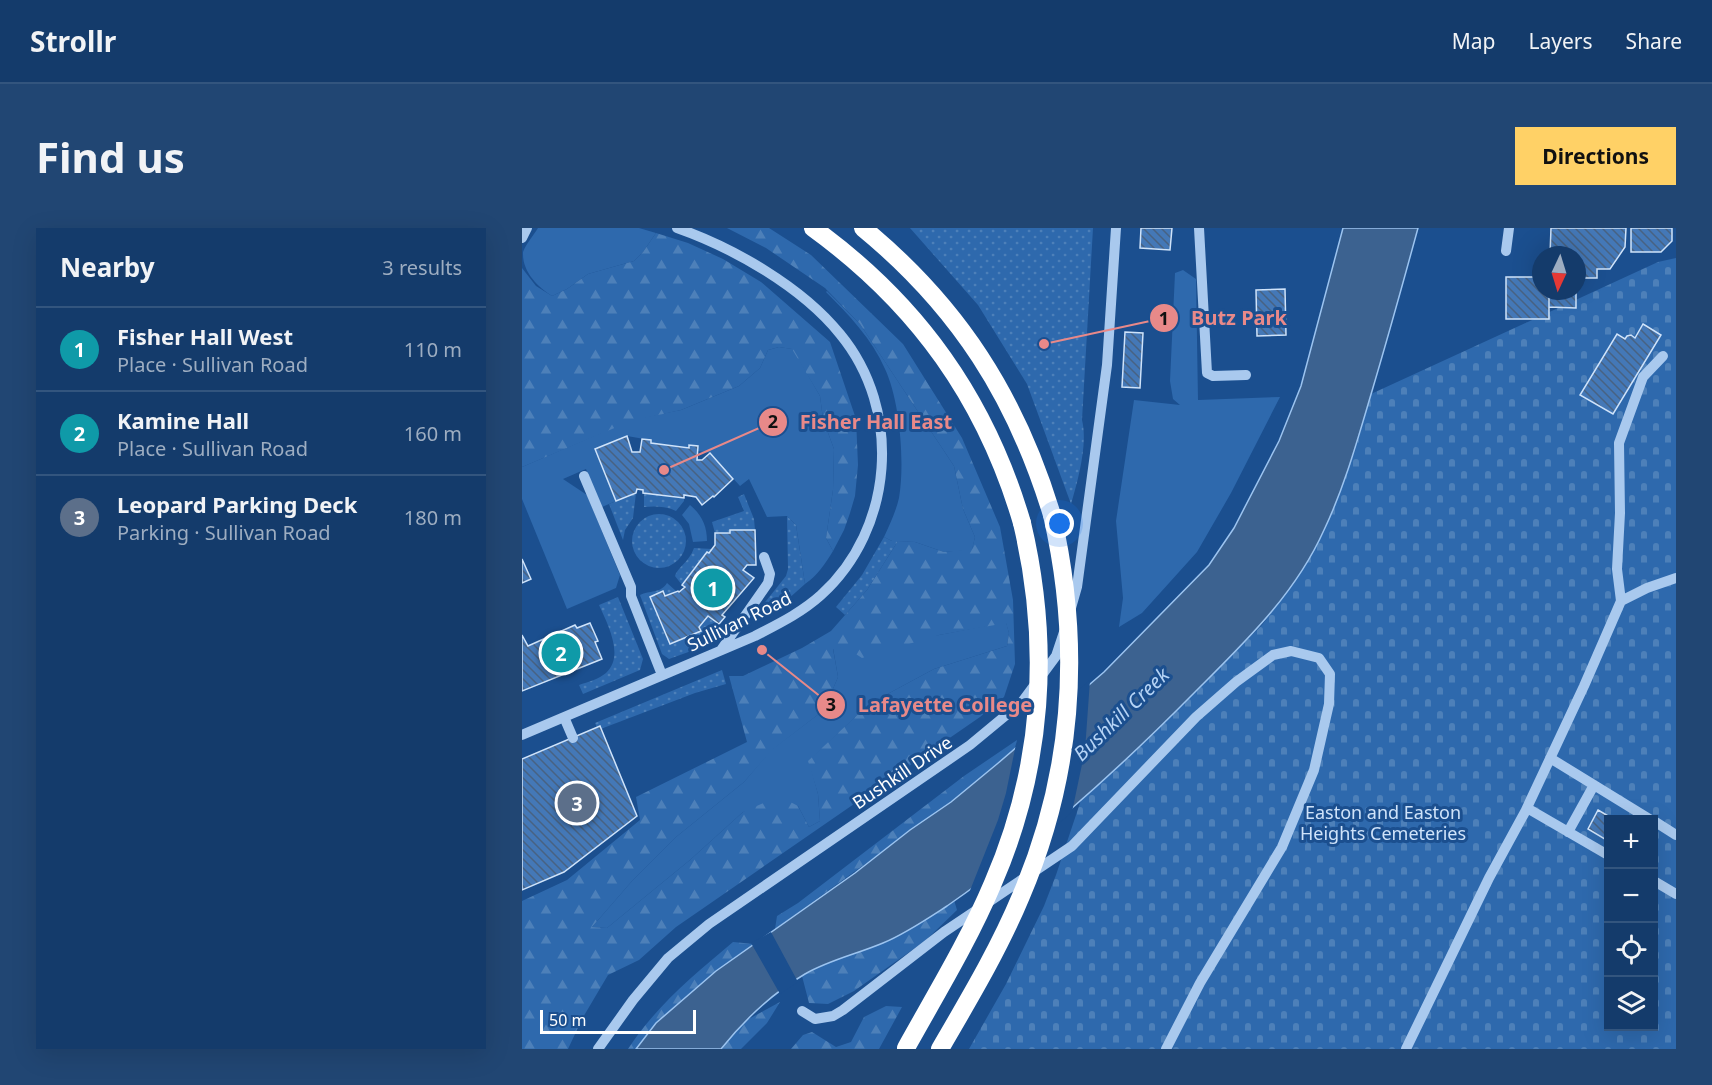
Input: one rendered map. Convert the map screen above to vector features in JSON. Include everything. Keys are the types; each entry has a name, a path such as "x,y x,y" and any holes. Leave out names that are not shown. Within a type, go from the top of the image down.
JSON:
{"highway":[{"path":"813,228 838,246 885,287 947,360 965,388 994,445 1022,524 1033,577 1040,660 1038,716 1030,770 1015,825 993,884 957,958 905,1048"},
{"path":"863,228 930,291 978,352 1022,432 1052,515 1064,572 1070,631 1068,718 1060,776 1044,835 1021,897 984,972 940,1049"}],"street":[{"path":"522,238 527,228"},
{"name":"Sullivan Road","path":"522,735 786,621 821,595 842,573 873,517 881,475 883,447 877,407 859,362 841,335 824,317 762,269 738,254 677,228"},
{"name":"Bushkill Drive","path":"598,1049 633,1000 668,958 709,924 970,745 1022,702 1056,656 1079,576 1107,365 1116,228"},
{"path":"1199,228 1207,373 1213,376 1246,375"},
{"path":"1506,251 1509,228"},
{"path":"1406,1049 1489,878 1527,808 1621,601 1617,569 1620,513 1619,443 1643,377 1663,356"},
{"path":"584,476 631,587 632,596 662,675"},
{"path":"721,650 768,583 770,574 764,556"},
{"path":"1621,601 1647,588 1676,578"},
{"path":"801,1011 815,1019 833,1016 843,1010 944,932 1072,846 1196,717 1236,682 1273,655 1291,651 1319,658 1330,674 1329,704 1314,770 1282,847 1200,983 1166,1049"},
{"path":"564,717 573,738"},
{"path":"1550,758 1644,815"},
{"path":"1568,832 1594,785"},
{"path":"1527,808 1604,853"},
{"path":"1658,824 1676,835"},
{"path":"1658,884 1676,894"}],"green space":[{"path":"538,228 639,228 656,233 634,261 588,274 567,289 552,296 532,278 523,259 524,249"},
{"path":"727,228 769,228 811,255 903,344 962,438 1000,527 1013,600 1015,664 1004,697 980,717 676,927 639,960 608,975 582,1019 568,1049 522,1049 522,901 567,880 640,820 636,797 747,742 729,676 743,676 802,648 831,631 867,590 898,541 915,542 944,552 972,549 975,537 963,509 954,466 860,324 825,288 766,248","holes":["1006,623 1009,633 1007,646 934,669 869,704 808,761 818,794 820,821 809,827 798,806 779,796 743,812 690,860 607,928 592,927 632,881 676,837 744,782 772,750 824,710 838,677 833,649 845,647 862,658 939,635"]},
{"path":"910,228 1093,228 1082,420 1084,440 1071,504 1027,384 978,305"},
{"path":"656,233 688,243 723,259 761,282 830,342 856,419 858,465 855,496 844,530 833,551 826,538 833,490 834,449 823,419 820,396 792,349 779,347 768,350 760,368 739,386 681,410 631,421 522,467 522,268 536,286 552,296 567,289 588,274 634,261"},
{"name":"Easton and Easton Heights Cemeteries","path":"1676,258 1676,1049 969,1049 1006,984 1044,906 1081,800 1144,743 1262,625 1285,595 1307,563 1324,531 1355,451 1371,394 1575,300 1586,300 1586,295 1658,262"},
{"path":"1183,270 1196,279 1198,400 1280,397 1231,493 1197,552 1142,613 1119,627 1123,598 1116,521 1134,400 1180,405 1173,399 1170,381 1175,273"},
{"path":"827,291 860,324 954,466 963,509 975,537 972,550 944,552 915,542 892,541 884,537 896,508 901,484 898,415 890,382 880,358 859,328"},
{"path":"779,347 793,349 820,396 823,419 834,449 833,490 826,538 833,551 821,569 805,584 796,525 787,516 767,517 749,479 740,486 710,453 698,451 698,446 689,445 689,448 651,443 650,440 627,436 595,449 616,501 602,507 586,469 563,479 587,495 620,575 616,588 567,609 522,499 522,467 631,420 681,410 739,386 760,368 768,350"},
{"path":"636,493 633,518 625,530 623,540 609,504"},
{"path":"644,493 684,498 684,501 676,511 660,507 644,507"},
{"path":"744,494 754,519 755,530 715,533 712,522 744,511 738,497"},
{"path":"690,505 703,521 707,541 693,542 689,524 682,515"},
{"path":"654,514 664,514 674,518 682,526 686,541 682,556 674,564 664,568 654,568 644,564 636,556 632,546 632,536 636,526 644,518"},
{"path":"787,516 796,525 805,584 787,600 761,615 758,611 786,576 788,569"},
{"path":"884,537 898,541 867,590 845,615 836,607 862,575"},
{"path":"694,548 712,549 709,553 707,552 682,585 675,576"},
{"path":"667,583 676,591 665,596 663,591 651,597 670,644 700,631 699,627 708,616 722,627 705,646 669,659 662,654 640,595 658,590"},
{"path":"618,597 643,659 640,670 583,694 579,685 606,673 614,658 613,639 599,605"},
{"path":"1006,622 1009,633 1007,646 934,669 869,704 809,761 818,794 820,821 809,827 798,806 743,812 690,860 607,928 592,927 632,881 676,837 744,782 771,750 824,710 838,677 833,648 939,635"},
{"path":"722,670 726,684 695,693 598,730 595,723"},
{"path":"1017,740 1015,749 951,802 775,929 777,916 798,903 964,776"},
{"path":"954,900 957,910 925,941 854,991 828,1004 809,1003 802,976 832,961 886,942"},
{"path":"733,942 754,944 691,992 662,1019 636,1049 628,1049 663,1005"},
{"path":"780,1002 767,1023 741,1049 721,1049 745,1021"},
{"path":"886,1006 902,1007 879,1049 791,1049 803,1035 812,1032 836,1047 851,1042 864,1017"}],"water":[{"name":"Bushkill Creek","path":"1343,228 1418,228 1362,426 1338,496 1312,554 1267,617 1166,721 1106,778 1045,832 947,906 891,939 805,974 759,1008 721,1049 636,1049 656,1023 716,971 855,873 910,830 951,802 997,764 1104,672 1209,565 1234,528 1279,441 1301,386"}],"pier":[{"path":"1090,680 1085,750 1072,812 1040,840 969,893 998,820 1016,744"},
{"path":"771,932 798,982 780,994 751,943"}],"building":[{"path":"1141,228 1172,228 1170,250 1140,248"},
{"path":"1551,228 1626,228 1625,247 1610,269 1597,269 1597,278 1586,278 1586,246 1550,246"},
{"path":"1631,228 1672,228 1672,241 1661,252 1631,252"},
{"path":"1506,277 1532,277 1532,300 1549,300 1549,319 1506,319"},
{"path":"1285,289 1286,335 1257,336 1256,290"},
{"path":"1549,300 1576,300 1576,308 1549,307"},
{"path":"1643,324 1661,335 1613,414 1580,395 1617,334 1625,339 1631,335 1635,338"},
{"path":"1125,332 1143,333 1140,388 1122,387"},
{"path":"627,436 632,452 640,452 642,439 651,440 651,443 689,448 689,445 698,446 697,460 702,460 710,453 733,479 702,505 696,497 684,495 684,498 643,493 643,490 637,489 636,493 616,501 595,449"},
{"path":"730,530 755,530 756,565 747,565 743,570 754,578 722,615 725,617 719,624 708,616 699,627 701,631 670,644 650,597 663,591 665,596 679,592 685,587 682,585 715,545 715,533 730,533"},
{"path":"522,559 531,579 522,583"},
{"path":"590,623 598,641 595,642 602,659 522,691 522,635 528,646 575,625 577,628"},
{"path":"600,726 637,816 564,872 522,890 522,759"},
{"path":"1598,810 1606,815 1604,815 1604,839 1588,829"}],"place":[{"name":"Butz Park","path":"1044,344"},
{"name":"Fisher Hall East","path":"664,470"},
{"name":"Fisher Hall West","path":"713,588"},
{"name":"Lafayette College","path":"762,650"},
{"name":"Kamine Hall","path":"561,653"},
{"name":"Leopard Parking Deck","path":"577,803"}]}
